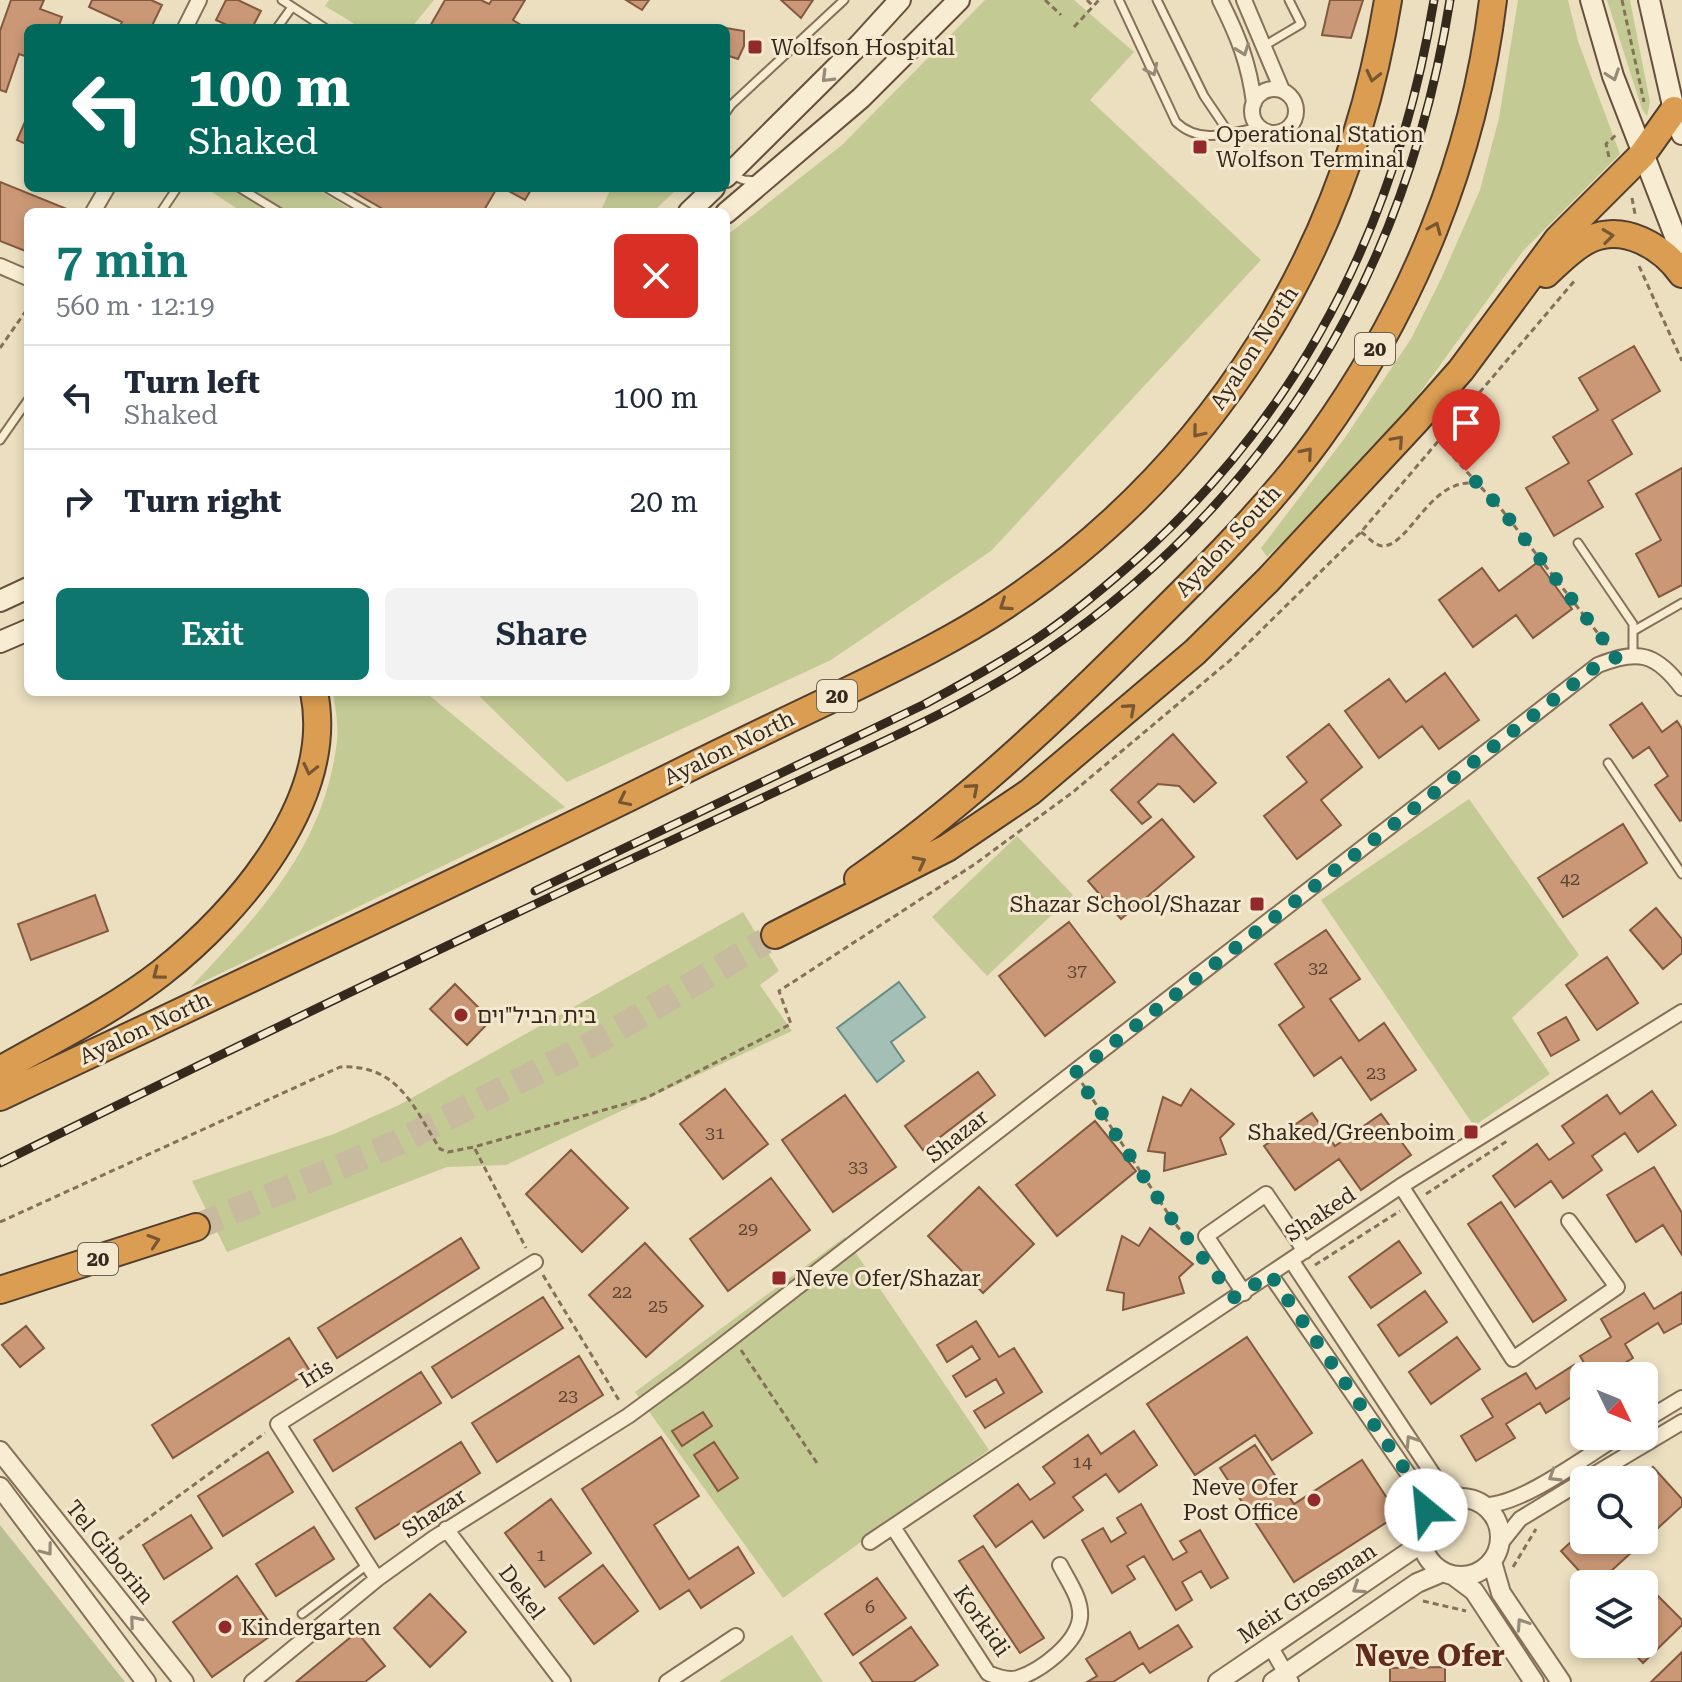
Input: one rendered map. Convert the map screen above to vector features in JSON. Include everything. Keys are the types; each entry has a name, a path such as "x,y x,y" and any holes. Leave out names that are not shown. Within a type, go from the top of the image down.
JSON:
{"highway":[{"name":"Ayalon North","path":"0,1097 518,852 904,664 1006,605 1064,562 1117,517 1181,453 1222,403 1289,298 1340,185 1371,87 1388,0"},
{"name":"Ayalon South","path":"1493,0 1489,39 1473,114 1452,187 1391,321 1318,440 1207,566 1027,743 886,860 770,938 947,848 1030,792 1117,720 1195,652 1268,580 1424,412 1503,315"},
{"path":"1503,315 1558,239 1678,122"},
{"path":"1503,315 1557,263 1589,239 1619,234 1637,238 1658,250 1682,274"},
{"path":"0,1070 109,1008 160,974 202,939 245,889 290,828 305,790 316,726 314,696"},
{"name":"20","path":"0,1290 196,1227"}],"main road":[{"path":"730,172 859,45 900,0"},
{"path":"730,210 861,98 959,0"},
{"path":"1591,0 1613,76 1682,254"},
{"path":"1649,0 1678,122"},
{"path":"693,208 710,192"},
{"path":"0,601 24,590"},
{"path":"0,642 24,632"}],"street":[{"path":"187,24 199,0"},
{"path":"1220,0 1243,46 1251,73 1253,116 1259,127 1276,133 1294,121 1293,99 1282,90 1275,88 1262,92 1254,103"},
{"path":"1244,0 1282,90"},
{"path":"0,266 24,276"},
{"path":"1633,654 1662,663 1682,688"},
{"name":"Shazar","path":"252,1682 377,1579 446,1529 628,1416 733,1337 1598,665 1633,654"},
{"name":"Shaked","path":"870,1542 1401,1186 1682,1012"},
{"path":"1401,1186 1513,1359 1617,1287 1569,1221"},
{"path":"1244,1293 1206,1236 1266,1194 1305,1251"},
{"path":"1291,1260 1440,1485 1485,1505 1498,1505 1526,1492 1596,1450"},
{"name":"Iris","path":"278,1424 535,1262"},
{"path":"1270,1274 1424,1497 1426,1520"},
{"path":"1658,1413 1682,1398"},
{"path":"1608,1466 1682,1422"},
{"path":"278,1424 377,1579"},
{"name":"Tel Giborim","path":"0,1451 184,1682"},
{"path":"0,1487 146,1682"},
{"path":"1270,1646 1283,1679 1417,1583 1448,1574 1476,1574 1492,1562 1500,1544 1520,1519 1570,1489"},
{"path":"1462,1497 1440,1503 1426,1520 1422,1543 1433,1565 1474,1591 1534,1682"},
{"path":"1485,1505 1499,1523 1500,1544"},
{"name":"Korkidi","path":"893,1527 988,1673 1001,1678 1018,1678 1050,1659 1072,1640 1080,1620 1080,1603 1060,1565"},
{"name":"Dekel","path":"446,1529 563,1682"},
{"name":"Meir Grossman","path":"1218,1682 1422,1543"},
{"path":"1492,1562 1501,1593 1561,1682"},
{"path":"667,1682 736,1636"}],"lane":[{"path":"282,0 319,24"},
{"path":"730,106 844,0"},
{"path":"1119,0 1176,122 1188,134 1204,136 1259,127"},
{"path":"1157,0 1204,96 1229,133"},
{"path":"1264,46 1301,24 1289,0"},
{"path":"280,24 292,7"},
{"path":"730,179 752,182 770,176"},
{"path":"246,192 272,208"},
{"path":"334,192 361,208"},
{"path":"0,440 24,406"},
{"path":"1578,543 1635,630 1633,654"},
{"path":"1635,630 1682,603"},
{"path":"1608,763 1682,874"},
{"path":"302,1614 369,1564"}],"path":[{"path":"1045,0 1061,15"},
{"path":"1087,0 1093,6"},
{"path":"1074,27 1099,0"},
{"path":"1619,177 1633,201 1641,274 1682,361"},
{"path":"0,348 24,314"},
{"path":"1438,441 1502,510 1617,657"},
{"path":"1361,532 1377,545 1394,542 1433,500 1450,487 1462,483 1478,484"},
{"path":"0,1222 340,1067 363,1066 386,1076 403,1090 440,1149"},
{"path":"1075,1073 1171,1218 1198,1253"},
{"path":"474,1147 518,1236 628,1416"},
{"path":"733,1337 817,1463"},
{"path":"87,1562 278,1424"},
{"path":"1514,1564 1539,1525"},
{"path":"1417,1583 1421,1600 1478,1614"}],"green space":[{"path":"329,0 434,0 414,24 354,24 325,6"},
{"path":"985,0 1074,0 1134,52 1090,100 1261,260 991,551 831,660 567,782 479,696 730,696 730,233 842,145"},
{"path":"1518,0 1568,0 1578,41 1620,154 1523,251 1398,423 1267,557 1261,548 1344,439 1411,339 1441,279 1480,190 1499,118"},
{"path":"1607,0 1630,0 1650,102 1647,116 1642,109"},
{"path":"212,192 321,192 349,208 236,208"},
{"path":"609,192 674,192 657,208 602,208"},
{"path":"334,696 430,696 565,807 190,988 264,905 303,846 330,779 337,735"},
{"path":"1469,799 1579,955 1512,1018 1550,1074 1474,1126 1321,900"},
{"path":"1017,836 1073,895 987,976 932,917"},
{"path":"743,912 779,971 760,985 792,1031 506,1165 447,1167 227,1252 192,1181 334,1134 399,1105"},
{"path":"845,1237 989,1450 783,1598 635,1392"},
{"path":"0,1525 125,1682 0,1682"},
{"path":"792,1635 823,1682 720,1681"}],"water":[{"path":"899,982 925,1017 891,1042 904,1061 877,1082 837,1028"}],"building":[{"path":"11,0 44,0 40,9 62,17 59,24 24,24 24,56 19,54 6,92 0,90 0,31"},
{"path":"92,0 151,0 162,5 153,24 121,24 89,7"},
{"path":"226,0 238,0 261,11 254,24 224,24 216,20"},
{"path":"445,0 481,0 489,4 492,0 525,0 513,20 520,24 431,24"},
{"path":"626,0 649,0 642,10"},
{"path":"781,0 813,0 801,18"},
{"path":"1330,0 1363,0 1351,38 1322,35"},
{"path":"730,29 744,31 744,46 738,59 730,56"},
{"path":"24,124 24,143 17,140"},
{"path":"0,182 65,208 24,208 24,250 0,241"},
{"path":"354,192 495,192 485,208 381,208"},
{"path":"510,192 530,192 525,200"},
{"path":"1634,346 1660,391 1612,420 1632,454 1588,481 1603,507 1554,536 1526,488 1569,463 1553,437 1598,410 1579,378"},
{"path":"1682,468 1682,585 1659,597 1636,554 1661,540 1636,494"},
{"path":"1538,562 1572,609 1533,638 1516,615 1473,647 1439,600 1482,568 1499,591"},
{"path":"1445,673 1479,720 1439,749 1422,726 1379,758 1345,711 1389,679 1406,702"},
{"path":"1642,703 1662,732 1677,721 1682,729 1680,821 1655,785 1668,776 1649,747 1633,758 1610,725"},
{"path":"1329,724 1362,767 1321,800 1341,825 1297,859 1264,816 1307,782 1287,757"},
{"path":"1173,734 1216,783 1194,802 1179,786 1158,784 1138,802 1151,817 1142,824 1111,790"},
{"path":"1162,819 1194,857 1121,919 1088,881"},
{"path":"1623,824 1647,863 1563,917 1538,878"},
{"path":"95,895 108,931 31,960 18,924"},
{"path":"1656,908 1682,939 1682,953 1663,969 1630,930"},
{"path":"1069,922 1115,982 1045,1036 999,976"},
{"path":"1326,930 1360,979 1330,999 1359,1041 1384,1023 1416,1070 1371,1100 1341,1057 1314,1076 1279,1025 1304,1007 1275,964"},
{"path":"1607,957 1638,1003 1597,1030 1566,985"},
{"name":"בית הביל\"וים","path":"455,984 491,1020 467,1045 430,1009"},
{"path":"1566,1017 1579,1040 1551,1056 1538,1033"},
{"path":"978,1072 995,1095 923,1150 905,1126"},
{"path":"725,1089 768,1144 723,1179 680,1124"},
{"path":"1191,1089 1234,1124 1220,1138 1226,1154 1164,1171 1165,1153 1148,1151 1163,1097 1181,1106"},
{"path":"1652,1091 1676,1125 1638,1152 1625,1133 1592,1156 1602,1170 1563,1198 1551,1181 1515,1207 1493,1176 1537,1144 1549,1160 1574,1143 1562,1126 1607,1095 1620,1114"},
{"path":"845,1095 896,1167 833,1212 782,1140"},
{"path":"1312,1113 1335,1146 1381,1114 1411,1155 1361,1190 1339,1159 1295,1190 1264,1146"},
{"path":"1095,1121 1136,1171 1057,1236 1016,1185"},
{"path":"571,1150 628,1208 582,1252 526,1194"},
{"path":"1654,1167 1682,1213 1682,1255 1663,1225 1636,1242 1607,1195"},
{"path":"771,1178 810,1230 728,1291 690,1239"},
{"path":"979,1187 1034,1244 983,1293 928,1236"},
{"path":"1501,1202 1566,1300 1533,1322 1468,1224"},
{"path":"1150,1228 1193,1264 1179,1277 1184,1293 1123,1310 1124,1293 1107,1290 1122,1236 1139,1246"},
{"path":"461,1238 479,1268 337,1358 318,1328"},
{"path":"1399,1241 1421,1273 1371,1308 1349,1277"},
{"path":"645,1243 703,1306 646,1357 589,1295"},
{"path":"1425,1291 1447,1322 1399,1356 1378,1325"},
{"path":"1682,1292 1682,1323 1664,1333 1658,1323 1625,1344 1633,1358 1627,1362 1584,1362 1580,1356 1611,1337 1601,1319 1644,1293 1654,1309"},
{"path":"543,1297 563,1328 452,1398 432,1367"},
{"path":"976,1321 999,1357 1014,1348 1042,1392 985,1428 974,1411 1004,1393 996,1379 966,1397 953,1376 980,1359 972,1346 947,1362 937,1345"},
{"path":"26,1326 44,1348 20,1367 2,1345"},
{"path":"1247,1337 1312,1433 1272,1460 1255,1435 1195,1475 1147,1404"},
{"path":"1457,1337 1480,1369 1431,1404 1409,1372"},
{"path":"289,1338 310,1371 173,1458 152,1425"},
{"path":"579,1356 603,1395 497,1462 472,1423"},
{"path":"1570,1368 1570,1398 1546,1413 1540,1403 1506,1424 1515,1438 1476,1461 1461,1436 1493,1417 1482,1399 1526,1373 1536,1389"},
{"path":"421,1372 441,1403 333,1471 314,1440"},
{"path":"703,1412 712,1426 682,1446 672,1431"},
{"path":"1134,1431 1157,1465 1119,1492 1106,1474 1073,1497 1083,1510 1044,1538 1032,1521 996,1547 974,1516 1018,1484 1030,1500 1055,1483 1043,1467 1088,1435 1101,1454"},
{"path":"661,1437 699,1496 654,1525 689,1579 738,1547 754,1573 701,1608 689,1590 660,1609 582,1489"},
{"path":"461,1442 480,1473 375,1539 356,1508"},
{"path":"714,1442 738,1478 718,1491 694,1455"},
{"path":"1255,1445 1294,1504 1362,1460 1398,1515 1294,1582 1220,1468"},
{"path":"268,1452 293,1492 223,1536 198,1496"},
{"path":"1658,1473 1682,1499 1682,1506 1658,1528"},
{"path":"551,1499 591,1553 545,1587 505,1533"},
{"path":"1141,1504 1173,1560 1187,1552 1180,1541 1200,1530 1228,1578 1211,1588 1201,1571 1182,1582 1192,1600 1176,1610 1144,1556 1127,1566 1135,1579 1112,1593 1082,1540 1103,1528 1111,1542 1126,1533 1117,1518"},
{"path":"191,1515 212,1548 164,1579 143,1545"},
{"path":"314,1527 334,1559 276,1596 256,1564"},
{"path":"1570,1543 1570,1554 1630,1554 1612,1570 1578,1570 1561,1551"},
{"path":"983,1546 1044,1638 1020,1653 959,1561"},
{"path":"603,1565 638,1611 594,1644 559,1598"},
{"name":"Kindergarten","path":"237,1576 276,1632 212,1677 173,1622"},
{"path":"877,1578 906,1618 853,1655 825,1614"},
{"path":"430,1594 466,1632 430,1667 394,1628"},
{"path":"1658,1596 1682,1620 1682,1625 1658,1648"},
{"path":"1178,1625 1192,1647 1150,1673 1143,1663 1113,1682 1087,1682 1097,1676 1086,1659 1130,1632 1139,1649"},
{"path":"911,1627 938,1665 913,1682 873,1682 860,1663"},
{"path":"357,1632 385,1666 365,1682 296,1682"},
{"path":"1682,1652 1682,1682 1651,1682"},
{"path":"1445,1667 1445,1682 1390,1682 1390,1668"}],"tunnel":[{"path":"196,1227 399,1142 594,1043 765,941"}],"railway":[{"path":"535,891 925,704 978,675 1074,612 1179,518 1236,455 1285,389 1328,318 1364,244 1393,166 1417,85 1434,0"},
{"path":"0,1163 444,947 939,714 1041,655 1123,593 1196,525 1260,451 1316,371 1362,285 1400,195 1430,100 1450,0"}],"place":[{"name":"Wolfson Hospital","path":"755,47"},
{"name":"Operational Station Wolfson Terminal","path":"1200,147"},
{"name":"Shazar School/Shazar","path":"1257,904"},
{"name":"בית הביל\"וים","path":"461,1015"},
{"name":"Shaked/Greenboim","path":"1471,1132"},
{"name":"Neve Ofer/Shazar","path":"779,1278"},
{"name":"Neve Ofer Post Office","path":"1314,1500"},
{"name":"Kindergarten","path":"225,1627"}],"district":[{"name":"Neve Ofer","path":"1430,1655"}],"route":[{"path":"1426,1510 1424,1497 1270,1274 1235,1298 1171,1218 1075,1073 1598,665 1617,657 1502,510 1466,471"}]}
